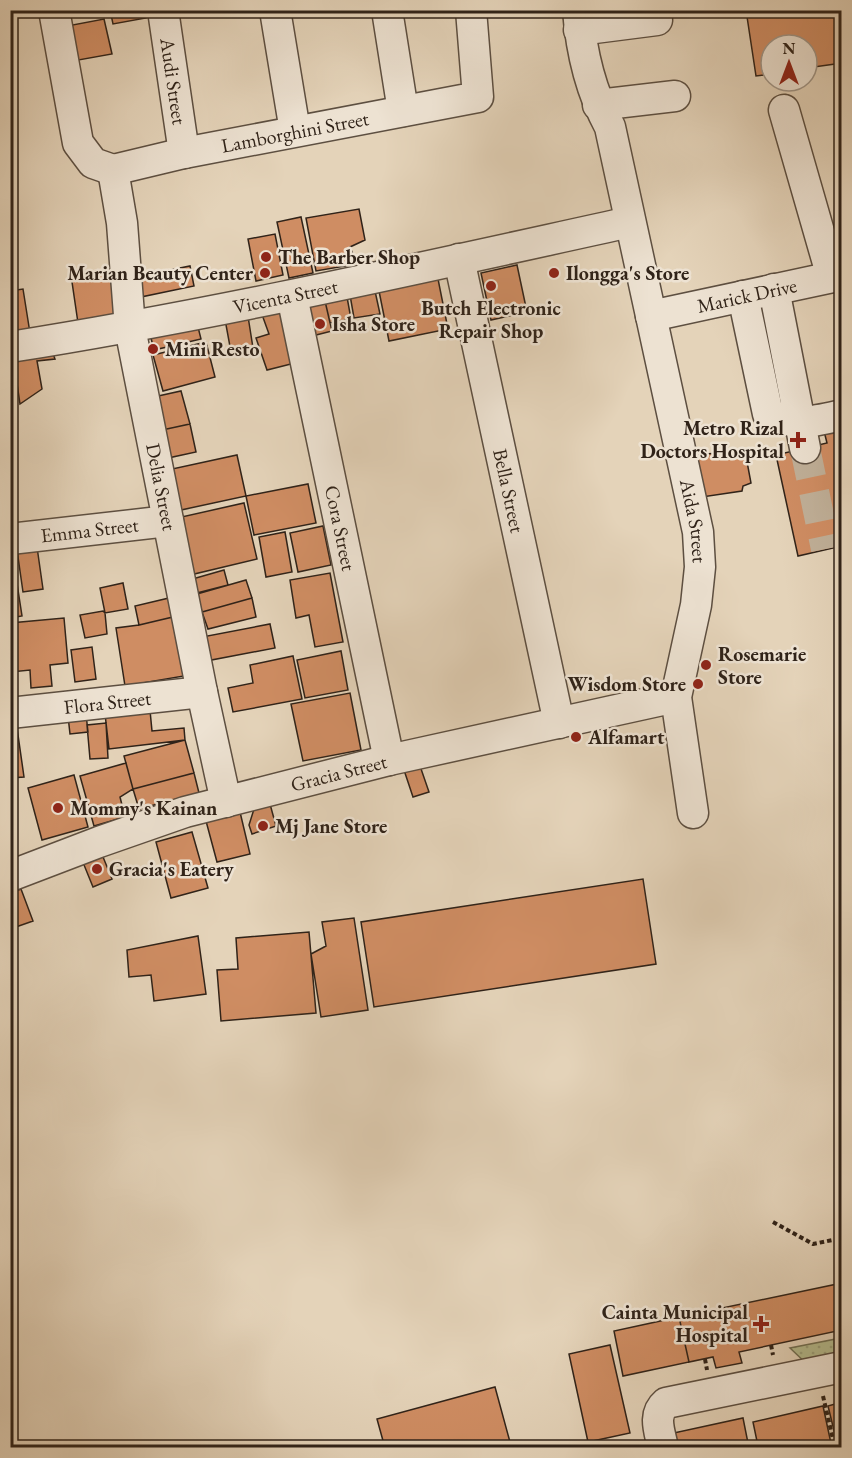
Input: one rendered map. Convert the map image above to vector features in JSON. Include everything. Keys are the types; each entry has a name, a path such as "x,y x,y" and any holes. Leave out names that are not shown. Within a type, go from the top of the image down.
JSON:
{"street":[{"path":"54,10 78,143 93,163 113,170"},
{"name":"Audi Street","path":"163,10 184,153"},
{"path":"275,10 295,131"},
{"path":"387,10 403,111"},
{"name":"Lamborghini Street","path":"113,170 184,153 478,97 471,10"},
{"path":"579,20 657,20"},
{"name":"Aida Street","path":"579,20 630,222 698,532 700,567 696,605 676,697 693,813"},
{"path":"604,116 675,96"},
{"path":"784,110 837,276"},
{"name":"Delia Street","path":"113,170 122,223 130,328 202,692 226,801"},
{"name":"Vicenta Street","path":"10,347 130,328 292,296 630,222"},
{"name":"Bella Street","path":"459,259 559,723"},
{"name":"Marick Drive","path":"651,316 837,276"},
{"path":"774,289 803,435"},
{"name":"Cora Street","path":"292,296 389,760"},
{"path":"743,296 768,414 789,423 803,435"},
{"path":"803,435 817,421 842,415"},
{"name":"Emma Street","path":"10,539 168,521"},
{"name":"Flora Street","path":"10,713 202,692"},
{"name":"Gracia Street","path":"10,876 157,822 226,801 389,760 676,697"},
{"path":"663,1448 657,1416 660,1408 666,1403 829,1370"}],"path":[{"path":"773,1222 813,1244 842,1238"},
{"path":"771,1345 773,1354"},
{"path":"829,1370 835,1448"}],"green space":[{"path":"841,1338 841,1360 810,1367 790,1348"}],"building":[{"path":"110,10 145,10 146,18 113,24"},
{"path":"746,10 842,10 842,63 819,66 819,33 759,33 759,76 756,76"},
{"path":"104,19 112,54 73,61 67,26"},
{"path":"359,209 365,240 350,247 357,264 316,271 306,218"},
{"path":"301,217 313,273 289,278 277,222"},
{"name":"The Barber Shop","path":"275,234 283,275 256,281 248,239"},
{"path":"517,265 527,312 491,320 481,273"},
{"path":"190,266 194,286 136,298 131,278"},
{"path":"114,268 121,316 78,323 71,275"},
{"path":"438,279 448,329 389,341 379,291"},
{"path":"23,289 30,333 10,336 10,291"},
{"path":"375,291 380,314 354,318 350,295"},
{"path":"347,297 351,319 330,323 325,301"},
{"path":"325,301 332,331 312,336 306,305"},
{"path":"280,304 295,363 267,370 256,338 269,334 260,309"},
{"path":"247,310 253,348 231,352 224,314"},
{"path":"196,319 201,339 154,350 149,330"},
{"path":"206,342 215,377 163,391 153,355"},
{"path":"52,351 55,359 37,361 42,389 20,404 13,356"},
{"path":"181,391 190,424 162,430 149,398"},
{"path":"842,423 842,546 798,556 776,455 827,443 823,427"},
{"path":"190,424 196,452 168,458 162,430"},
{"path":"745,451 751,483 743,486 742,491 702,497 693,455"},
{"path":"237,455 246,496 181,510 172,469"},
{"path":"308,484 316,523 254,535 246,496"},
{"path":"244,503 257,559 190,575 177,518"},
{"path":"323,526 331,565 298,572 290,533"},
{"path":"285,532 292,572 266,577 259,537"},
{"path":"37,547 43,589 23,592 17,550"},
{"path":"12,551 22,616 10,618 10,552"},
{"path":"224,570 228,585 193,594 189,580"},
{"path":"330,573 343,642 315,647 309,615 296,618 290,580"},
{"path":"246,580 252,598 202,612 197,594"},
{"path":"123,583 128,609 105,613 100,588"},
{"path":"169,598 173,617 139,625 135,606"},
{"path":"252,598 256,617 208,629 202,612"},
{"path":"103,611 107,634 85,638 80,615"},
{"path":"173,617 184,676 125,686 116,628"},
{"path":"64,618 68,663 50,665 52,686 31,688 30,670 11,672 10,623"},
{"path":"270,624 275,648 206,661 202,637"},
{"path":"92,647 96,679 75,682 71,650"},
{"path":"341,651 348,690 305,698 297,660"},
{"path":"293,656 302,699 233,712 228,688 253,683 250,665"},
{"path":"350,693 361,750 303,761 291,704"},
{"path":"149,700 152,731 184,728 185,740 109,749 104,705"},
{"path":"86,714 88,732 70,734 68,716"},
{"path":"16,721 24,777 10,778 10,722"},
{"path":"106,723 108,758 90,759 87,725"},
{"path":"185,740 194,773 133,789 124,756"},
{"path":"126,763 133,789 120,797 125,817 94,826 80,776"},
{"path":"419,763 429,792 413,797 403,767"},
{"path":"194,773 199,793 139,809 133,789"},
{"name":"Mommy's Kainan","path":"74,775 88,827 42,840 28,788"},
{"path":"270,804 276,826 252,834 249,825 254,809"},
{"path":"240,812 250,854 217,862 206,821"},
{"path":"192,832 208,888 171,898 156,842"},
{"name":"Gracia's Eatery","path":"101,852 112,879 93,887 82,860"},
{"path":"643,879 656,964 374,1007 361,922"},
{"path":"21,889 33,921 13,928 10,920 10,893"},
{"path":"354,918 368,1010 321,1017 311,954 326,946 322,922"},
{"path":"309,932 316,1013 221,1021 217,970 238,969 236,938"},
{"path":"198,936 206,994 154,1001 151,975 129,977 127,950"},
{"name":"Cainta Municipal Hospital","path":"842,1283 842,1330 739,1352 742,1363 716,1368 713,1357 689,1362 679,1317"},
{"path":"679,1317 689,1362 623,1376 614,1331"},
{"path":"610,1345 630,1433 588,1442 569,1354"},
{"path":"495,1387 510,1442 491,1448 385,1448 377,1419"},
{"path":"842,1402 842,1446 838,1447 828,1406"},
{"path":"823,1406 832,1448 752,1448 758,1446 753,1422"},
{"path":"743,1418 749,1448 672,1448 669,1434"}],"tunnel":[{"path":"805,448 826,549"}],"place":[{"name":"The Barber Shop","path":"266,257"},
{"name":"Marian Beauty Center","path":"265,273"},
{"name":"Ilongga's Store","path":"554,273"},
{"name":"Butch Electronic Repair Shop","path":"491,286"},
{"name":"Isha Store","path":"320,324"},
{"name":"Mini Resto","path":"153,349"},
{"name":"Metro Rizal Doctors Hospital","path":"798,440"},
{"name":"Rosemarie Store","path":"706,665"},
{"name":"Wisdom Store","path":"698,684"},
{"name":"Alfamart","path":"576,737"},
{"name":"Mommy's Kainan","path":"58,808"},
{"name":"Mj Jane Store","path":"263,826"},
{"name":"Gracia's Eatery","path":"97,869"},
{"name":"Cainta Municipal Hospital","path":"761,1324"}]}
